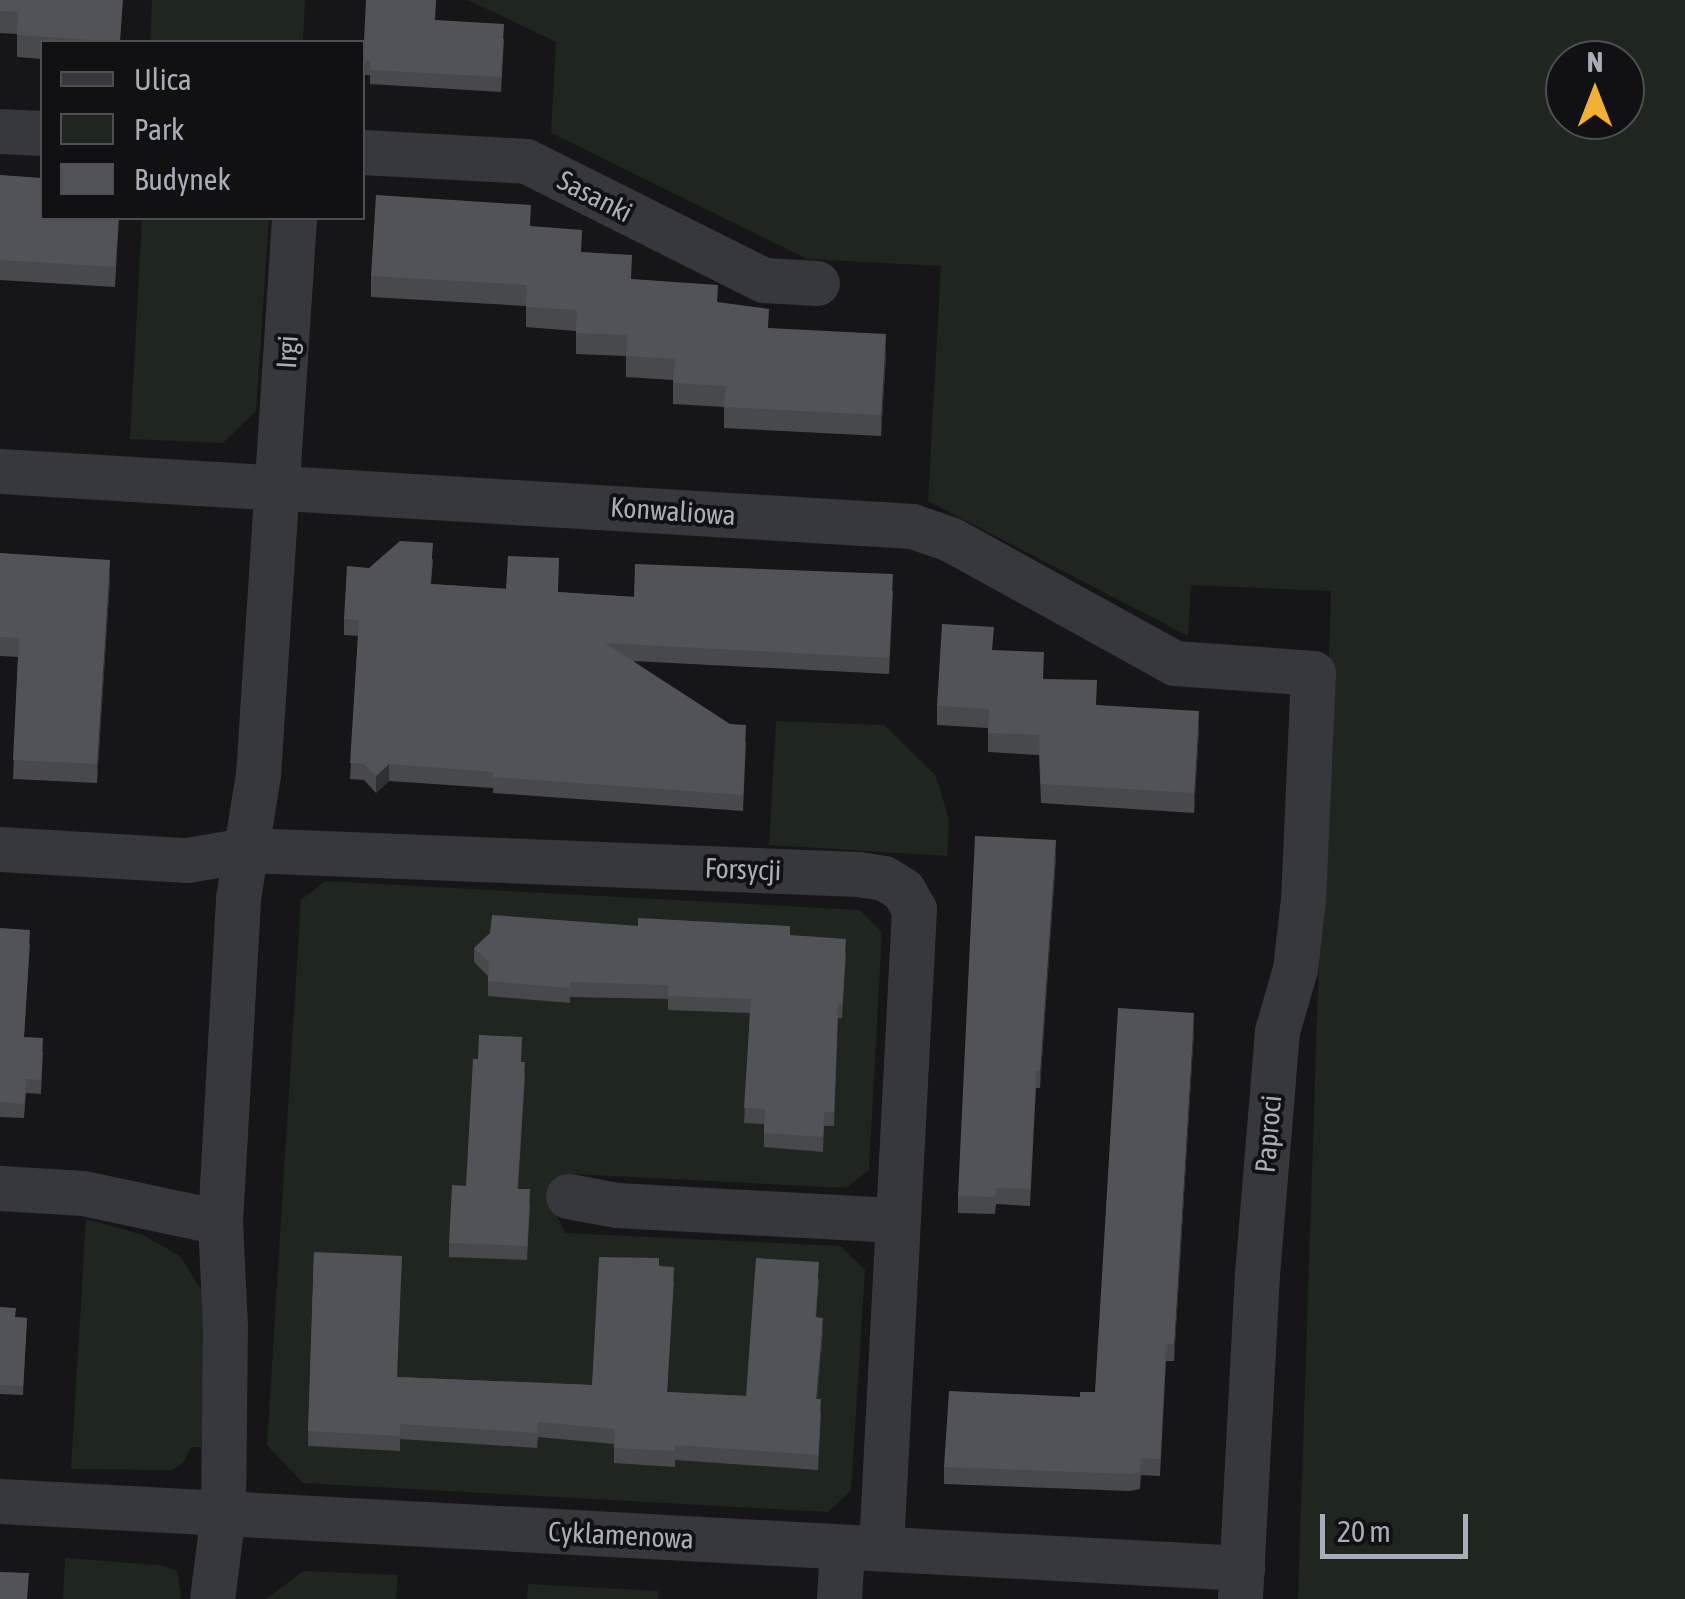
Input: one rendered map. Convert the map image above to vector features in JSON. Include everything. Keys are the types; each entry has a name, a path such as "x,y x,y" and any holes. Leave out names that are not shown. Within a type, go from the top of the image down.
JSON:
{"street":[{"path":"0,131 40,133"},
{"name":"Sasanki","path":"365,152 526,161 764,280 817,283"},
{"name":"Irgi","path":"212,1599 223,1513 225,1328 220,1222 238,898 258,775 280,487 294,220"},
{"name":"Konwaliowa","path":"0,471 912,526 950,540 1175,663 1314,673"},
{"name":"Paproci","path":"1241,1584 1258,1255 1277,1031 1295,969 1304,900 1314,673"},
{"name":"Forsycji","path":"0,849 188,860 246,850 884,878 903,890 914,909 897,1220 862,1548 839,1599"},
{"path":"0,1188 83,1193 220,1222"},
{"path":"568,1196 617,1205 897,1220"},
{"name":"Cyklamenowa","path":"0,1501 862,1548 1241,1584"}],"green space":[{"path":"152,0 305,0 303,40 150,40"},
{"path":"468,0 1685,0 1685,1599 1298,1599 1331,591 1191,585 1188,636 928,501 941,266 807,259 551,133 556,42"},
{"path":"142,220 269,220 256,411 223,443 130,439"},
{"path":"776,721 884,725 936,776 949,820 947,856 769,845"},
{"path":"325,881 860,910 882,932 869,1170 846,1188 573,1174 550,1201 565,1233 840,1246 865,1270 851,1491 828,1512 303,1483 267,1445 301,900"},
{"path":"86,1219 143,1235 180,1256 202,1291 208,1342 201,1447 191,1447 184,1462 172,1470 71,1469"},
{"path":"65,1558 177,1570 181,1599 63,1599"},
{"path":"303,1571 398,1575 396,1599 266,1599"},
{"path":"528,1584 658,1591 658,1599 527,1599"}],"building":[{"path":"0,0 123,0 120,40 17,35 18,12 0,11"},
{"path":"366,0 436,0 435,20 504,24 501,77 370,70 371,61 365,61"},
{"path":"0,175 40,178 40,220 118,220 115,267 0,260"},
{"path":"376,195 531,205 530,226 582,230 581,252 632,255 631,279 718,285 717,302 769,309 768,328 886,334 881,415 724,407 726,386 673,383 675,359 626,356 627,335 576,333 577,310 526,307 527,285 371,276"},
{"path":"400,541 433,543 430,584 506,589 508,556 559,558 558,592 634,597 635,564 893,574 889,658 605,643 730,724 746,725 743,795 493,777 493,772 389,764 376,776 364,764 350,763 359,620 344,619 347,566 369,568"},
{"path":"0,553 110,560 97,764 13,760 19,638 0,637"},
{"path":"942,624 994,627 992,650 1044,652 1043,679 1097,680 1096,705 1199,711 1194,793 1041,784 1039,735 988,733 989,709 937,706"},
{"path":"975,836 1056,840 1030,1189 996,1188 995,1197 958,1196"},
{"path":"492,915 638,926 638,918 790,926 790,935 846,939 842,1004 838,1003 834,1112 824,1112 823,1137 764,1133 765,1109 744,1108 751,999 668,996 668,985 570,982 570,988 488,981 489,962 474,948 490,933"},
{"path":"0,928 30,930 24,1037 43,1038 41,1080 26,1079 24,1104 0,1102"},
{"path":"1118,1008 1194,1013 1174,1344 1166,1344 1160,1459 1141,1458 1140,1472 1130,1474 944,1467 949,1391 1080,1397 1080,1392 1095,1392"},
{"path":"479,1035 522,1037 521,1062 525,1062 517,1189 530,1189 527,1246 449,1243 452,1185 466,1186 473,1059 478,1059"},
{"path":"314,1252 402,1256 397,1377 592,1385 599,1257 659,1258 659,1266 674,1267 667,1392 746,1396 756,1258 819,1262 815,1317 823,1318 816,1399 821,1399 818,1455 675,1445 675,1451 614,1448 615,1429 538,1422 537,1433 400,1424 400,1436 308,1431"},
{"path":"0,1307 16,1308 15,1317 27,1318 23,1386 0,1385"},
{"path":"0,1572 29,1573 27,1599 0,1599"}]}
